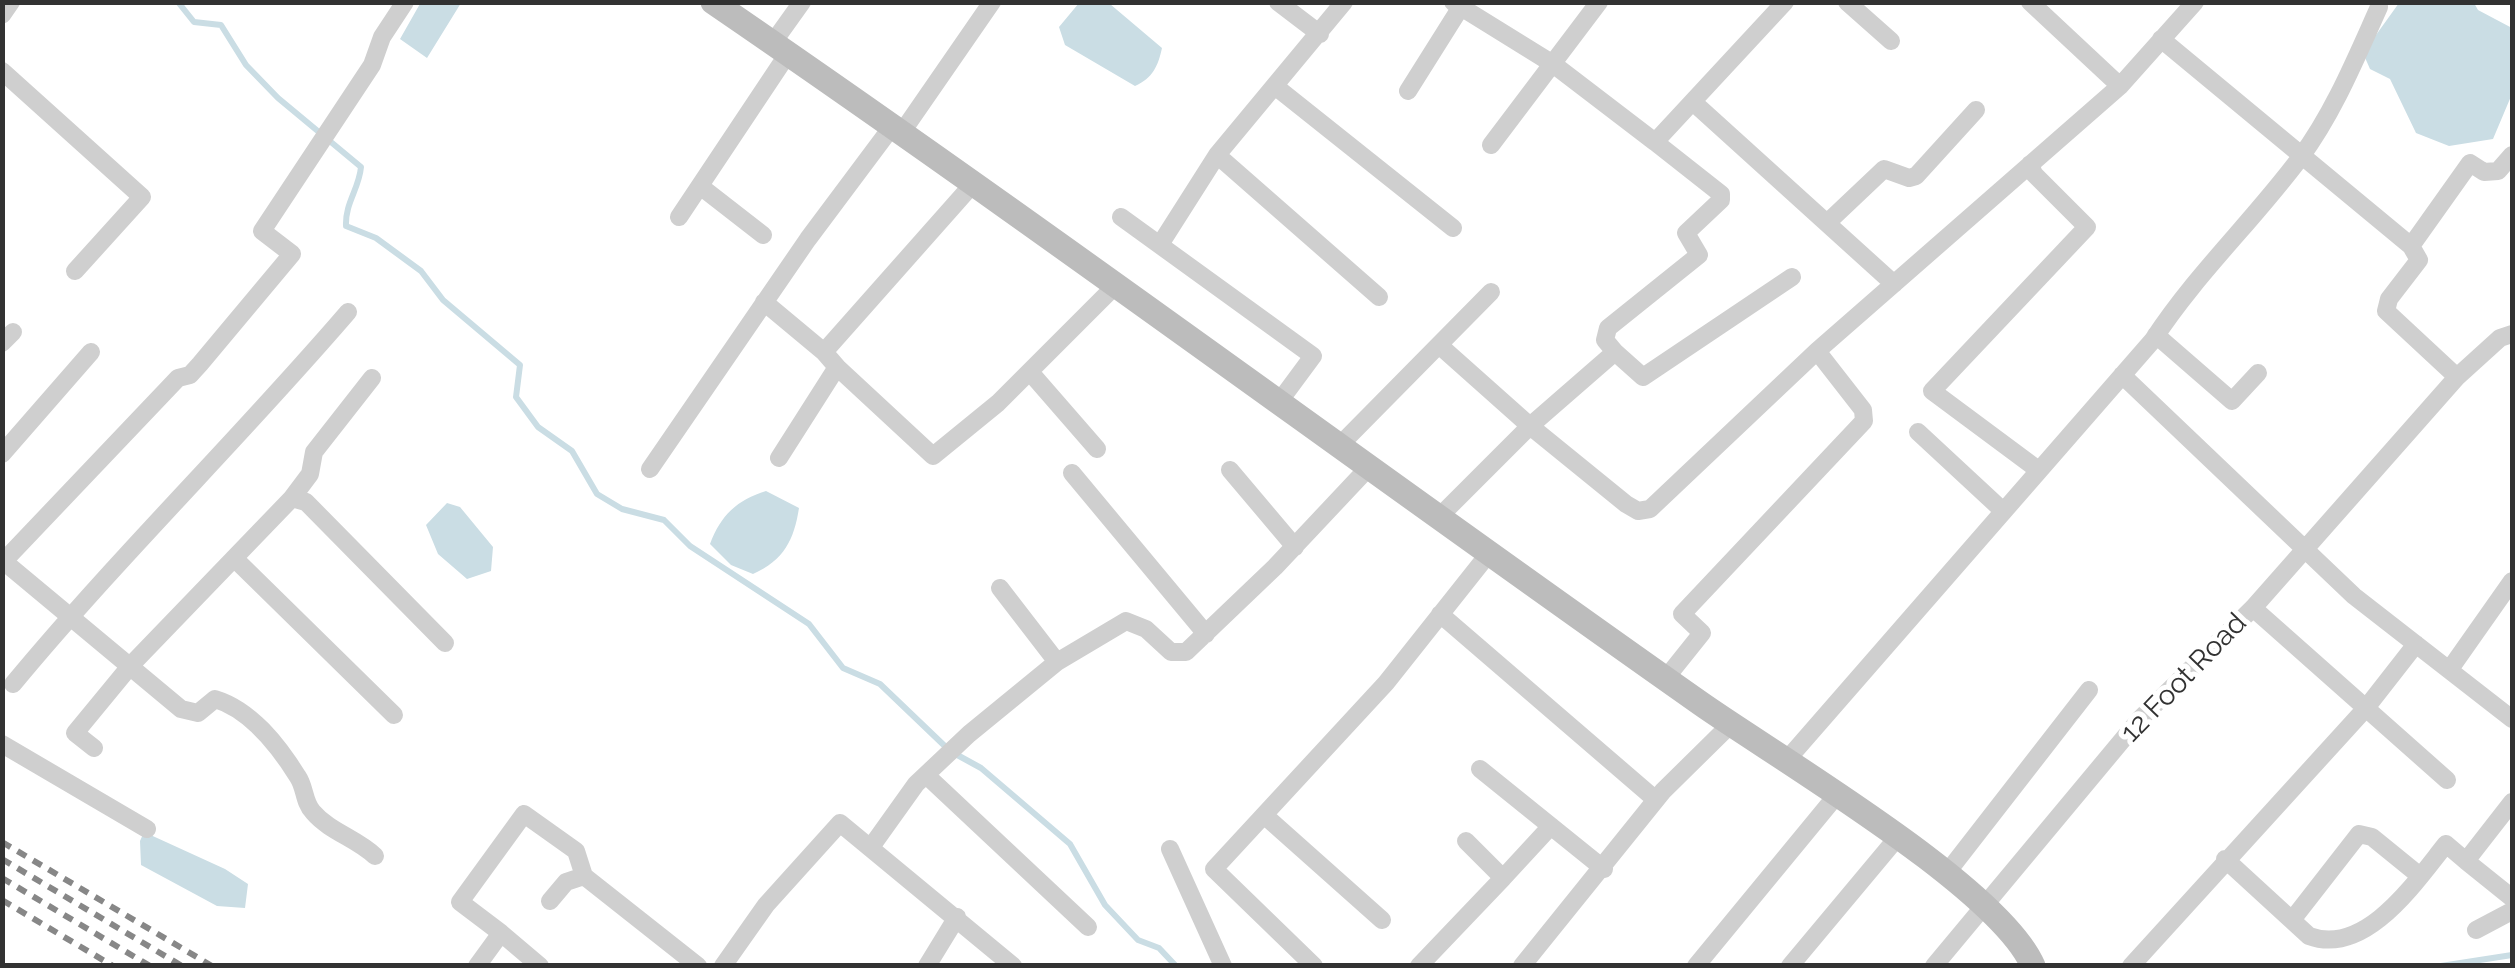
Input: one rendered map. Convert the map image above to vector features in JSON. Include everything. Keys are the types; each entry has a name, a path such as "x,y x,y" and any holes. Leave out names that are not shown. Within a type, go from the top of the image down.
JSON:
{"street":[{"path":"2,15 11,2"},
{"path":"713,2 1897,838 1946,874 2023,942 2033,966"},
{"path":"679,217 779,50 802,2"},
{"path":"650,469 764,302 992,2"},
{"path":"1278,2 1320,34"},
{"path":"1162,243 1217,155 1344,2"},
{"path":"1491,146 1600,2"},
{"path":"1655,142 1785,2"},
{"path":"1847,2 1892,41"},
{"path":"2030,2 2120,86"},
{"path":"1439,345 1626,504 1638,511 1650,508 1817,351 2120,86 2195,2"},
{"path":"375,856 358,840 330,827 310,809 300,780 264,730 231,704 214,698 190,714 3,561 178,378 190,375 292,254 262,231 372,66 382,37 401,4"},
{"path":"1408,92 1459,4 1553,64 1723,197 1686,233 1700,252 1698,257 1608,328 1605,340 1643,377 1792,277"},
{"path":"1785,762 2122,375 2208,265 2300,158 2340,93 2380,7"},
{"path":"2161,39 2300,158 2411,246 2419,260 2389,299 2386,310 2391,320 2457,377"},
{"path":"2,72 142,198 75,271"},
{"path":"1276,86 1452,228"},
{"path":"1693,102 1894,284"},
{"path":"1828,222 1884,169 1909,178 1916,176 1976,110"},
{"path":"1217,155 1379,296"},
{"path":"2411,246 2470,163 2484,172 2498,171 2512,155"},
{"path":"2030,164 2034,174 2087,227 1932,391 2037,469"},
{"path":"824,352 972,185"},
{"path":"700,186 764,235"},
{"path":"1121,217 1162,243 1312,356 1279,402"},
{"path":"764,302 824,352 934,456 1030,372 1115,286"},
{"path":"1340,445 1491,292"},
{"path":"13,684 70,615 269,404 348,312"},
{"name":"12 Foot Road","path":"1934,966 2139,720 2252,608 2457,377 2500,338 2512,334"},
{"path":"2156,335 2232,401 2258,373"},
{"path":"1666,678 1702,633 1682,614 1864,422 1863,410 1817,351"},
{"path":"2,454 90,352"},
{"path":"1440,516 1530,426 1614,352"},
{"path":"780,458 837,367"},
{"path":"1030,372 1097,449"},
{"path":"2122,375 2303,549 2512,719"},
{"path":"94,748 75,733 131,665 292,498 310,474 314,452 372,378"},
{"path":"1918,432 2002,509"},
{"path":"870,847 926,775 1057,662 1126,621 1146,629 1178,654 1206,634 1370,466"},
{"path":"1230,470 1295,547"},
{"path":"1072,473 1206,634"},
{"path":"292,498 306,502 445,643"},
{"path":"1314,966 1214,869 1386,683 1490,552"},
{"path":"234,558 394,715"},
{"path":"2450,670 2512,580"},
{"path":"1000,588 1057,662"},
{"path":"2252,608 2447,780"},
{"path":"1440,614 1656,800"},
{"path":"2131,966 2366,708 2416,644"},
{"path":"1946,874 2089,690"},
{"path":"1532,962 1656,800 1731,724"},
{"path":"2,744 148,829"},
{"path":"1480,769 1604,870"},
{"path":"926,775 1088,927"},
{"path":"1696,966 1836,796"},
{"path":"2466,861 2505,826 2512,802"},
{"path":"540,966 460,902 524,814 576,851 584,876 698,966"},
{"path":"1264,815 1382,920"},
{"path":"725,965 766,905 840,823 1013,966"},
{"path":"1419,966 1550,826"},
{"path":"2292,920 2359,834 2372,837 2420,876"},
{"path":"1790,966 1897,838"},
{"path":"1466,841 1503,878"},
{"path":"2225,859 2309,936 2326,941 2366,928 2390,912 2446,844 2512,898"},
{"path":"1170,849 1223,966"},
{"path":"550,901 566,882 584,876"},
{"path":"2476,930 2512,911"},
{"path":"927,966 957,917"},
{"path":"477,966 501,933"}],"shaded area":[{"path":"421,2 461,3 427,58 400,39"},
{"path":"1079,3 1110,4 1162,48 1146,79 1135,86 1065,45 1059,27"},
{"path":"2399,3 2474,3 2478,10 2512,28 2512,94 2493,139 2449,146 2416,133 2390,79 2370,69 2363,53"},
{"path":"766,491 799,508 786,548 753,574 731,565 710,544 731,510"},
{"path":"447,503 460,507 493,547 491,571 467,579 438,554 426,525"},
{"path":"144,832 225,869 248,884 245,908 217,906 141,865 140,841"}],"waterway":[{"path":"178,2 194,22 221,25 246,65 278,98 361,167 346,226 376,238 421,271 443,300 520,365 516,397 538,427 572,451 597,494 622,509 664,520 690,546 809,624 843,668 880,684 950,751 981,768 1070,844 1105,905 1138,940 1159,948 1176,966"},
{"path":"2441,966 2512,955"}],"railway":[{"path":"2,842 212,966"},
{"path":"2,859 182,966"},
{"path":"2,878 150,966"},
{"path":"2,900 113,966"}]}
